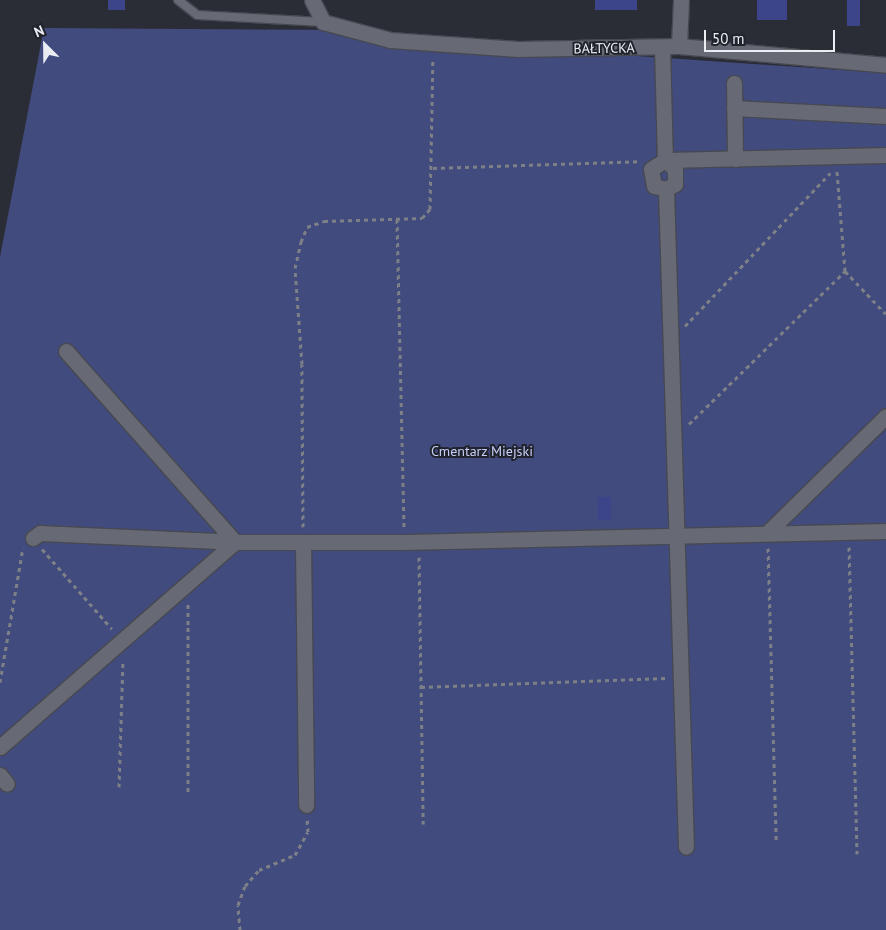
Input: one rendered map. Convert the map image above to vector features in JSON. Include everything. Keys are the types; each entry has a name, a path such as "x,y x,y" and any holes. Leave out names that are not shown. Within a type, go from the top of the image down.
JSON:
{"street":[{"path":"312,0 323,22"},
{"path":"679,46 680,0"},
{"name":"BAŁTYCKA","path":"323,22 390,40 518,49 679,46 886,65"},
{"path":"662,46 665,160 675,169 675,184 666,189 678,533 686,847"},
{"path":"734,83 735,158"},
{"path":"734,108 886,116"},
{"path":"665,160 886,155"},
{"path":"66,350 235,542"},
{"path":"768,532 886,416"},
{"path":"33,538 40,533 235,542 412,542 678,533 886,531"},
{"path":"0,747 124,643 235,542"},
{"path":"303,542 306,805"}],"lane":[{"path":"178,0 197,15 323,22"}],"path":[{"path":"303,542 302,364 295,268 301,242 308,227 324,221 422,218 430,209 433,43"},
{"path":"432,168 665,160"},
{"path":"670,343 837,166 845,271 886,314"},
{"path":"397,219 412,542 421,687 424,824"},
{"path":"674,439 845,271"},
{"path":"849,531 857,854"},
{"path":"768,532 776,843"},
{"path":"0,682 24,546 33,538 124,643 119,787"},
{"path":"188,586 188,793"},
{"path":"421,687 682,677"},
{"path":"240,930 238,905 245,886 259,870 294,855 308,832 306,805"}],"green space":[{"name":"Cmentarz Miejski","path":"44,28 348,30 564,51 886,73 886,930 0,930 0,257"}],"building":[{"path":"108,0 125,0 125,10 108,10"},
{"path":"595,0 637,0 637,10 595,10"},
{"path":"757,0 787,0 787,20 757,20"},
{"path":"847,0 860,0 860,26 847,26"},
{"path":"598,497 611,497 611,520 598,520"}]}
